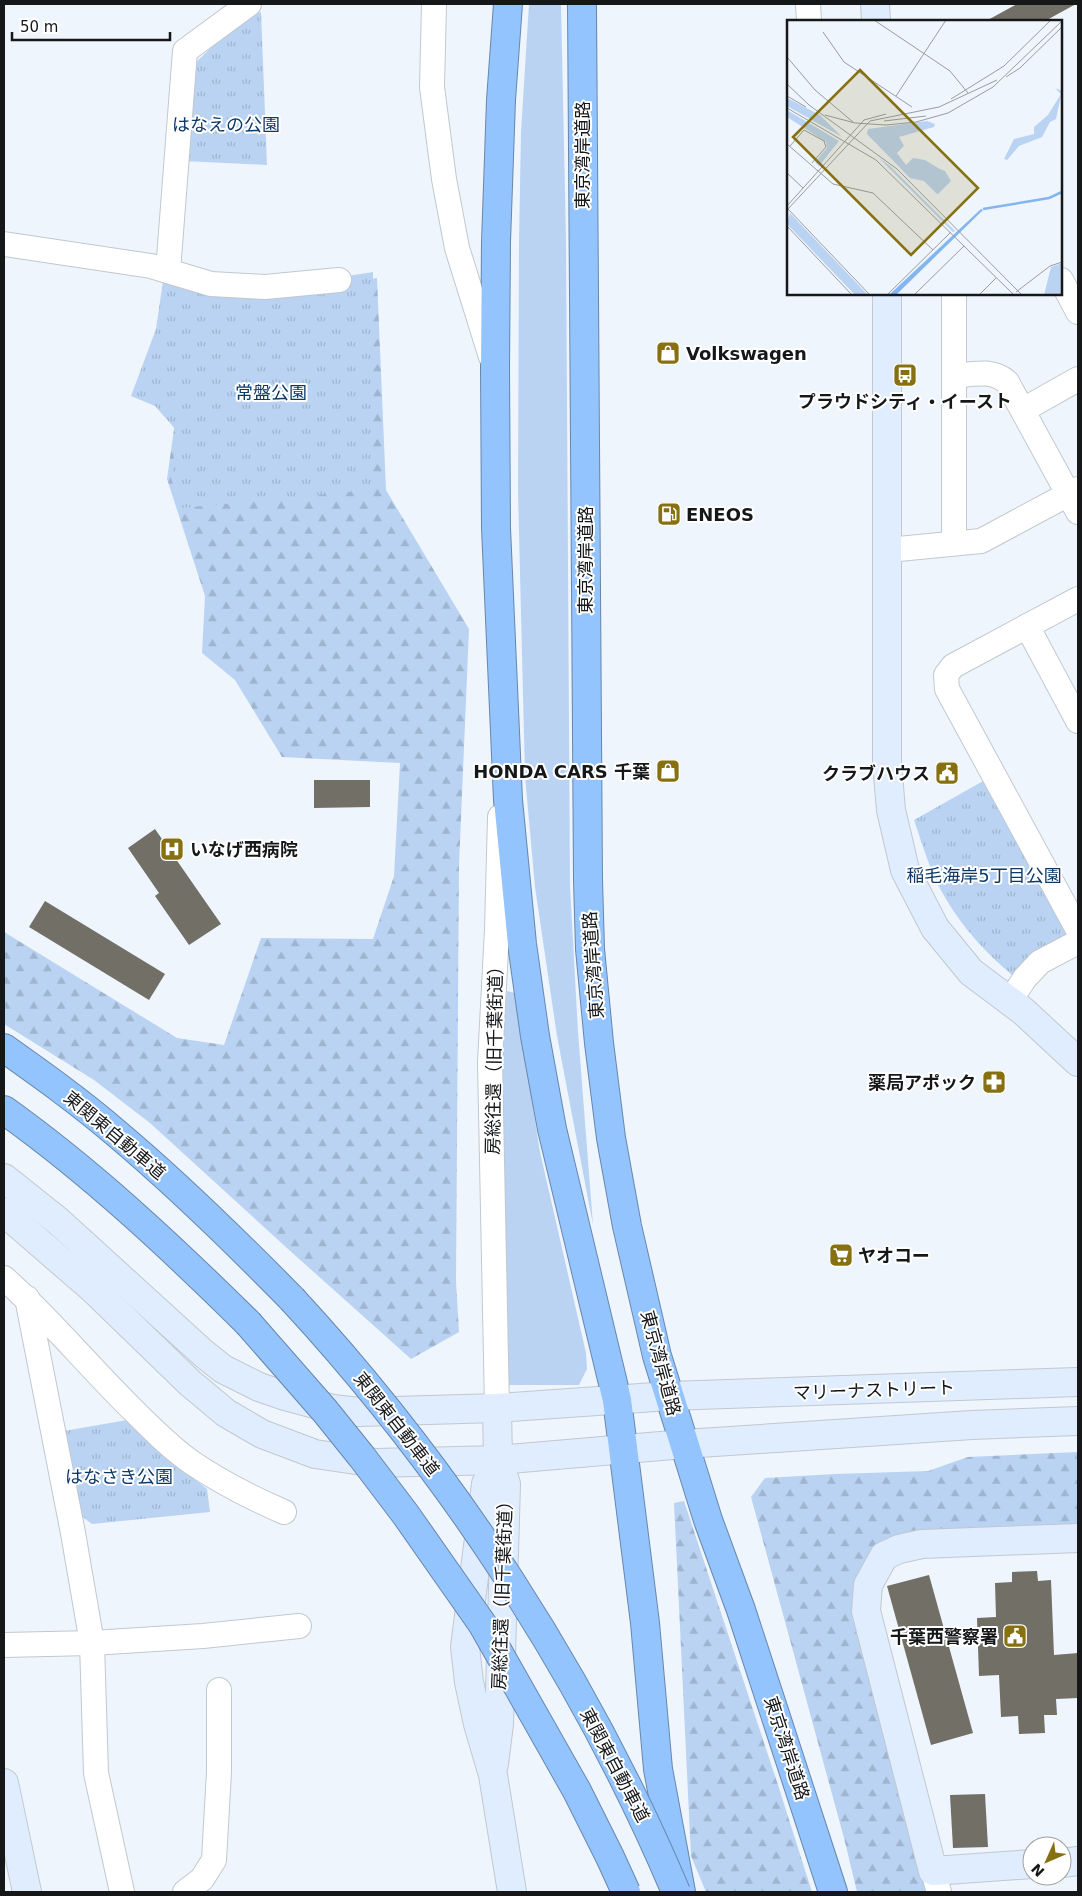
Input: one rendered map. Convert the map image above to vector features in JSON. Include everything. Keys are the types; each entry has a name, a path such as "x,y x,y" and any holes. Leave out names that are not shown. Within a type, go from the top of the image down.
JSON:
{"highway":[{"path":"508,4 500,129 495,368 496,528 508,800 522,944 535,1036 552,1129 617,1400 645,1623 658,1769 681,1892"},
{"name":"東京湾岸道路","path":"582,4 588,880 590,949 611,1138 620,1192 657,1356 708,1520 742,1610 833,1892"},
{"name":"東関東自動車道","path":"4,1048 114,1131 186,1194 292,1299 328,1338 402,1426 476,1528 556,1656 630,1790 676,1892"},
{"path":"4,1110 82,1170 142,1222 248,1322 362,1457 428,1545 482,1625 577,1791 626,1892"}],"street":[{"path":"168,271 185,51 249,4"},
{"path":"434,4 432,87 444,179 457,248 495,368"},
{"path":"808,4 809,20"},
{"path":"875,4 876,20"},
{"path":"4,244 151,266 211,284 265,287 339,280"},
{"path":"1062,282 1078,312"},
{"path":"887,295 887,763 891,810 905,870 935,928 971,972 1010,1001 1078,1062"},
{"path":"954,295 954,543"},
{"path":"888,550 982,541 1075,498 1007,382 1000,376 988,373 954,376"},
{"path":"1023,410 1078,380"},
{"path":"1078,599 953,666 946,675 948,689 1078,930"},
{"path":"1027,626 1078,721"},
{"name":"房総往還（旧千葉街道）","path":"503,704 497,930 490,1062 496,1408 498,1460 506,1484 499,1724 493,1775 512,1892"},
{"path":"1010,1001 1025,978 1040,962 1078,942"},
{"name":"マリーナストリート","path":"4,1178 58,1221 224,1370 243,1380 285,1396 333,1409 359,1412 496,1408 669,1396 1078,1382"},
{"path":"4,1212 93,1289 208,1399 226,1413 262,1434 315,1454 376,1463 498,1460 684,1444 972,1425 1078,1421"},
{"path":"4,1278 27,1298 103,1380 159,1436 189,1461 220,1481 253,1499 284,1512"},
{"path":"27,1298 73,1533 92,1643 96,1773 122,1892"},
{"path":"1022,1866 936,1882 866,1611 868,1585 884,1556 900,1549 922,1544 1078,1538"},
{"path":"4,1645 92,1643 203,1636 299,1626"},
{"path":"185,1892 202,1879 214,1860 219,1772 218,1690"},
{"path":"4,1783 27,1892"}],"green space":[{"path":"529,4 561,4 566,240 570,886 578,1032 593,1225 557,1036 535,887 525,776 518,492 519,241 521,132"},
{"name":"はなえの公園","path":"261,12 267,165 184,161 191,67 242,18"},
{"name":"常盤公園","path":"373,272 371,490 181,508 171,478 177,431 155,406 131,396 156,329 164,274 223,296"},
{"path":"377,278 386,490 469,629 459,866 456,1281 459,1332 411,1359 150,1123 94,1080 4,1024 4,932 177,1038 224,1045 261,938 373,939 394,876 400,763 282,757 235,680 202,653 205,596 167,479 174,429 177,340 218,301"},
{"name":"稲毛海岸5丁目公園","path":"985,780 1068,934 1012,975 976,940 953,910 932,870 914,820"},
{"path":"507,991 515,993 540,1152 586,1353 587,1369 579,1385 507,1385 501,1023"},
{"name":"はなさき公園","path":"127,1420 157,1449 207,1489 210,1512 92,1524 80,1515 64,1431"},
{"path":"1078,1452 1078,1526 908,1532 891,1537 853,1615 927,1892 857,1892 751,1497 765,1478 928,1471 968,1457"},
{"path":"684,1501 812,1892 706,1892 691,1856 674,1503"}],"building":[{"path":"1017,4 1076,4 1047,20 988,20"},
{"path":"314,780 370,780 370,807 314,808"},
{"path":"155,829 221,924 189,945 155,896 159,893 128,848"},
{"path":"45,901 165,974 149,1000 29,927"},
{"name":"千葉西警察署","path":"1037,1571 1038,1581 1051,1580 1054,1655 1078,1653 1078,1698 1056,1699 1057,1715 1044,1715 1045,1733 1019,1734 1018,1716 1001,1717 999,1675 979,1676 977,1618 996,1617 995,1583 1012,1582 1012,1572"},
{"path":"929,1575 973,1733 931,1745 887,1586"},
{"path":"985,1794 988,1847 953,1848 950,1795"}],"place":[{"name":"Volkswagen","path":"668,353"},
{"name":"プラウドシティ・イースト","path":"905,375"},
{"name":"ENEOS","path":"669,514"},
{"name":"HONDA CARS 千葉","path":"668,771"},
{"name":"クラブハウス","path":"947,773"},
{"name":"いなげ西病院","path":"172,849"},
{"name":"薬局アポック","path":"994,1082"},
{"name":"ヤオコー","path":"841,1255"},
{"name":"千葉西警察署","path":"1015,1636"}]}
